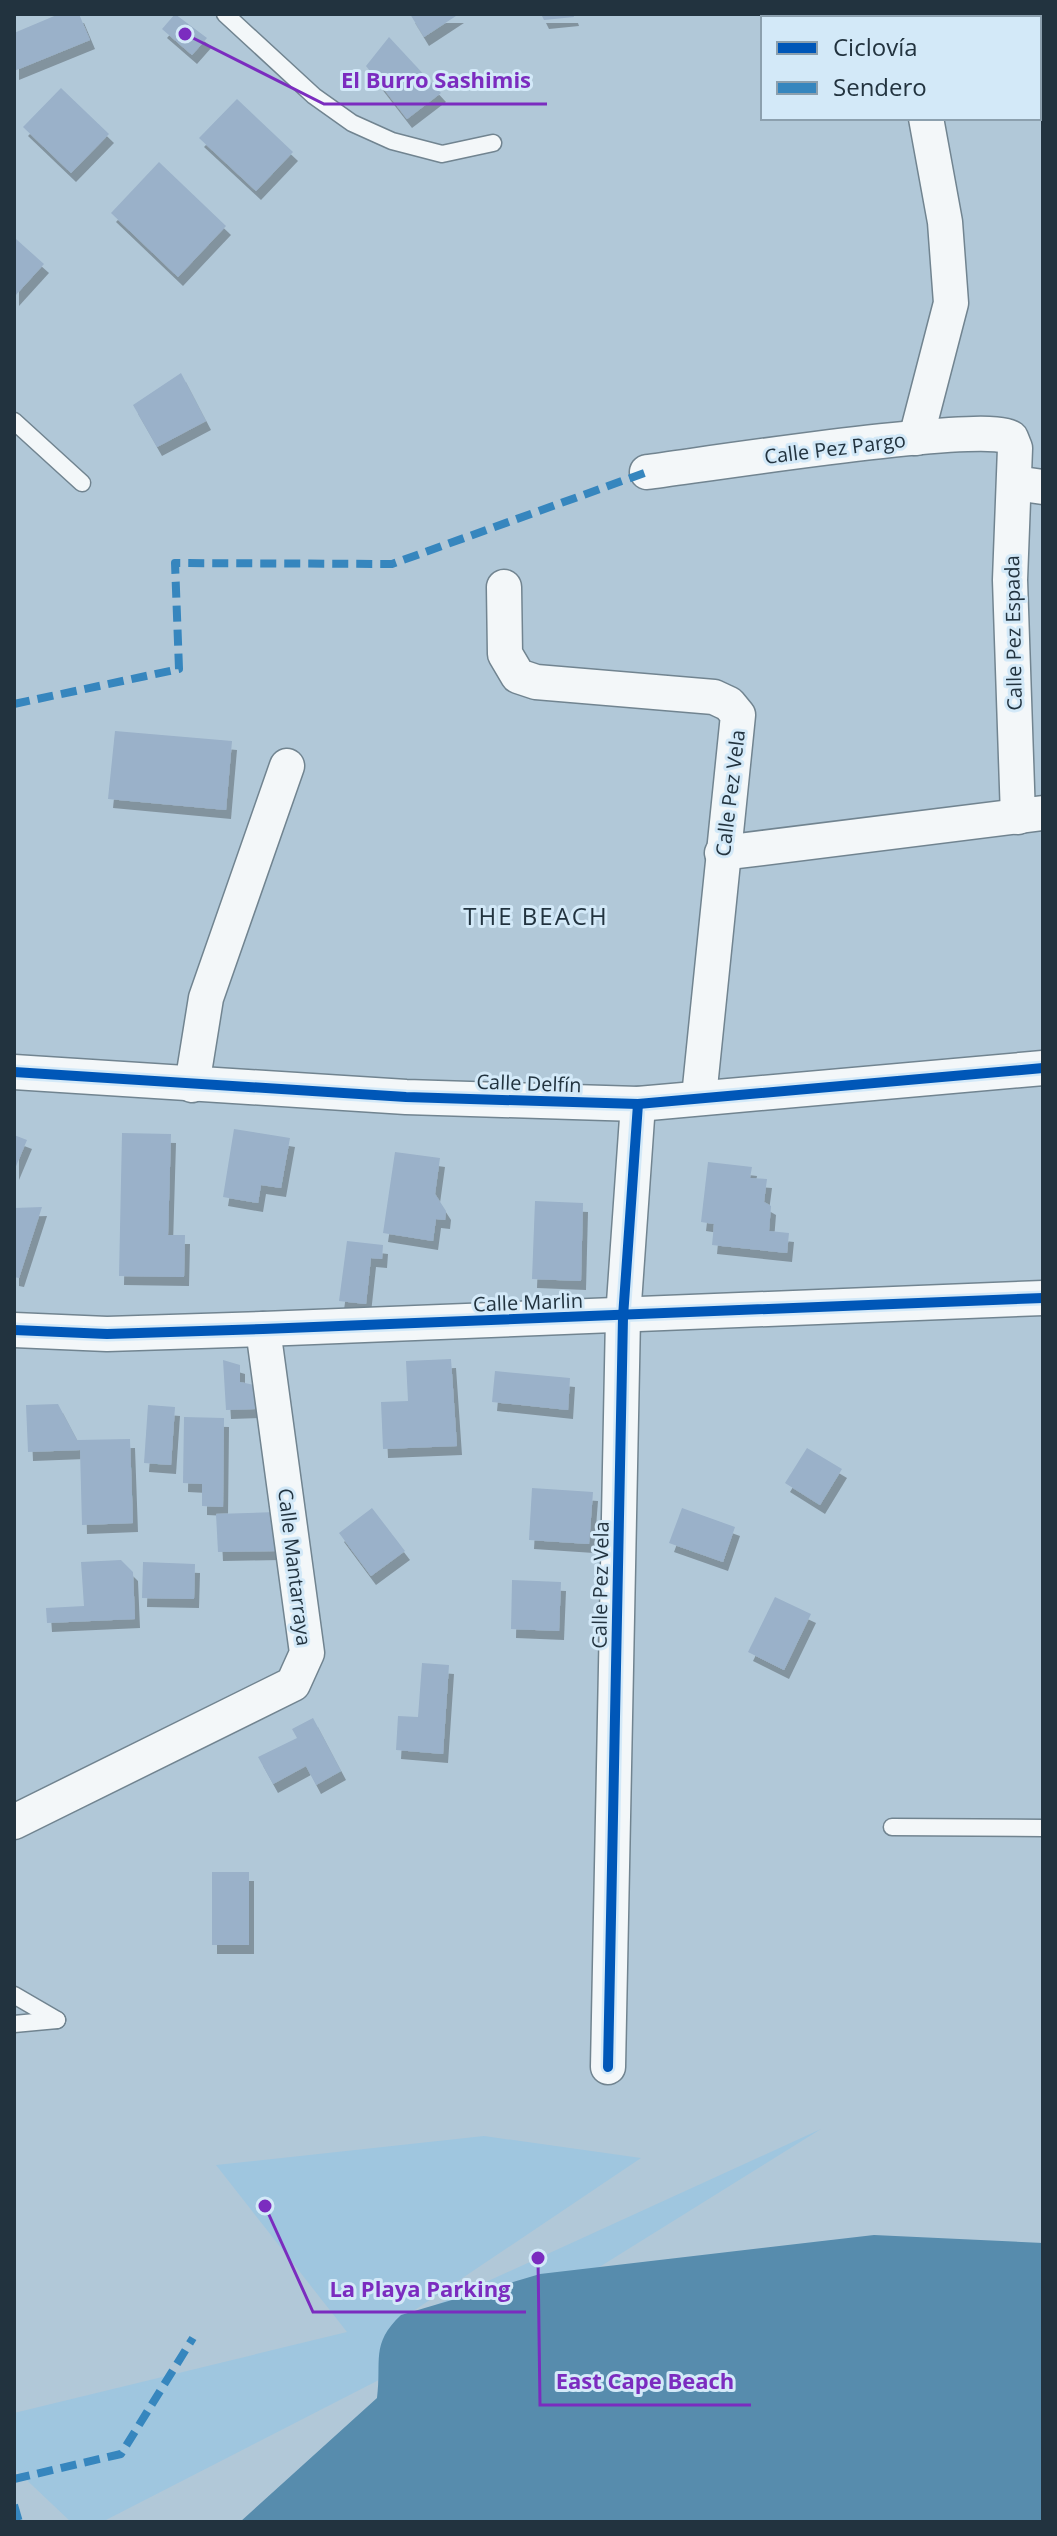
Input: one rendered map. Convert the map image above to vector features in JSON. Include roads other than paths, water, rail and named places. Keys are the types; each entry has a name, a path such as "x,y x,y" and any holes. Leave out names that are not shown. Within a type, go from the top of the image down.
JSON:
{"street":[{"path":"916,438 951,303 945,222 926,120"},
{"name":"Calle Pez Pargo","path":"647,472 916,438 997,432 1011,438 1015,448"},
{"name":"Calle Pez Espada","path":"1015,448 1029,485 1010,580 1031,815"},
{"name":"Calle Pez Vela","path":"504,587 505,654 518,676 536,682 714,697 729,704 738,715 699,1097"},
{"path":"192,1085 206,998 287,766"},
{"path":"722,853 1031,815"},
{"name":"Calle Delfín","path":"14,1072 406,1097 638,1104 1043,1068"},
{"name":"Calle Pez Vela","path":"608,2067 623,1317 638,1104"},
{"name":"Calle Marlin","path":"14,1330 107,1334 623,1317 1043,1298"},
{"name":"Calle Mantarraya","path":"14,1822 293,1684 302,1669 307,1653 263,1329"}],"lane":[{"path":"225,14 314,96 352,123 392,141 442,154 493,143"},
{"path":"14,421 82,483"},
{"path":"892,1827 1043,1828"},
{"path":"14,1995 57,2020 14,2024"}],"place":[{"name":"El Burro Sashimis","path":"185,34"},
{"name":"La Playa Parking","path":"265,2206"},
{"name":"East Cape Beach","path":"538,2258"}],"district":[{"name":"THE BEACH","path":"536,915"}]}
